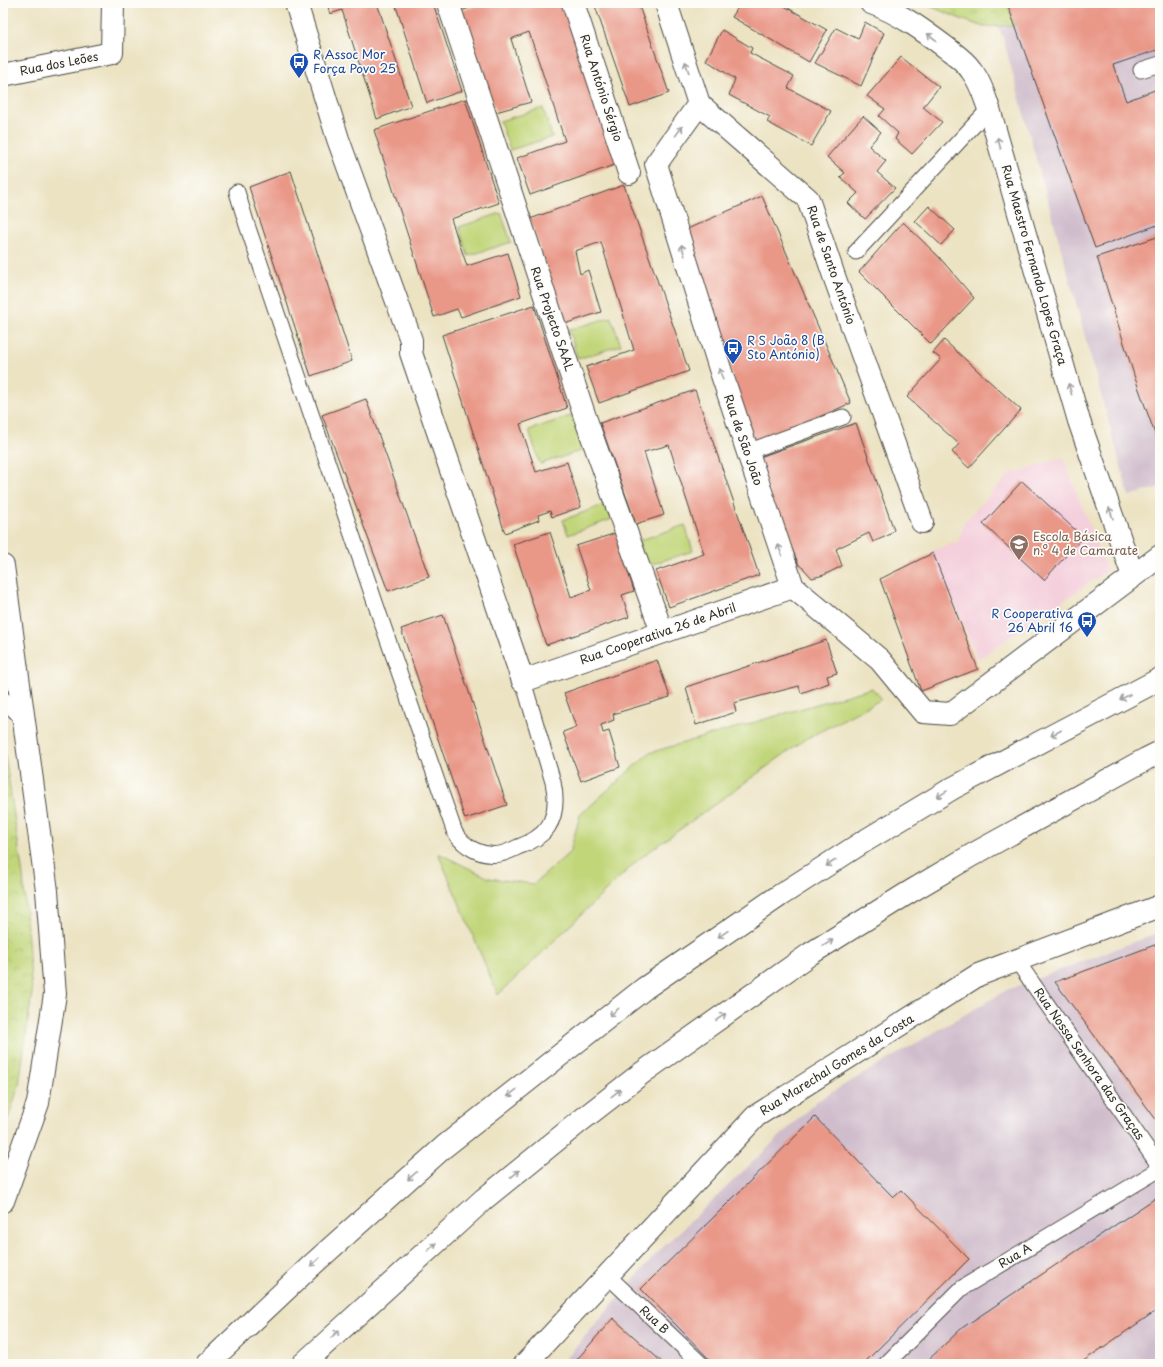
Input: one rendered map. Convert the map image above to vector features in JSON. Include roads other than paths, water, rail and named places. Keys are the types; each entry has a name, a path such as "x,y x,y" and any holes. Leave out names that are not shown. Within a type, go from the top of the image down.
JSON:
{"main road":[{"name":"Rua dos Leões","path":"3,75 112,53 113,3"},
{"path":"296,3 333,124 410,340 411,353 522,681"},
{"name":"Rua Projecto SAAL","path":"448,3 585,417 662,632"},
{"name":"Rua António Sérgio","path":"573,3 629,173"},
{"path":"666,3 699,104"},
{"name":"Rua Maestro Fernando Lopes Graça","path":"871,3 905,18 926,32 970,68 978,80 989,109 1079,421 1133,576"},
{"name":"Rua de São João","path":"699,104 656,164 721,372 793,587"},
{"name":"Rua de Santo António","path":"699,104 808,199 922,522"},
{"path":"793,587 880,660 923,712 950,714 1160,556"},
{"path":"3,566 47,891 55,994 38,1104 3,1201"},
{"name":"Rua Cooperativa 26 de Abril","path":"522,681 793,587"},
{"path":"207,1364 312,1265 445,1146 645,988 779,896 863,842 953,788 1160,679"},
{"path":"303,1364 484,1199 642,1073 810,954 901,897 972,855 1160,752"},
{"name":"Rua Marechal Gomes da Costa","path":"525,1364 756,1116 978,976 1160,906"}],"lane":[{"path":"1141,70 1160,64"},
{"path":"856,252 989,109"},
{"path":"237,192 377,609 455,833 467,846 484,853 494,855 502,854 532,842 548,826 553,812 555,794 553,782 522,681"},
{"path":"747,452 844,417"},
{"path":"3,699 23,719"},
{"name":"Rua Nossa Senhora das Graças","path":"1017,961 1160,1168"},
{"name":"Rua A","path":"886,1364 962,1288 1160,1168"},
{"name":"Rua B","path":"608,1276 701,1364"}],"place":[{"name":"R Assoc Mor Força Povo 25","path":"299,79"},
{"name":"R S João 8 (B Sto António)","path":"733,365"},
{"name":"Escola Básica n.º 4 de Camarate","path":"1019,561"},
{"name":"R Cooperativa 26 Abril 16","path":"1087,638"}]}
